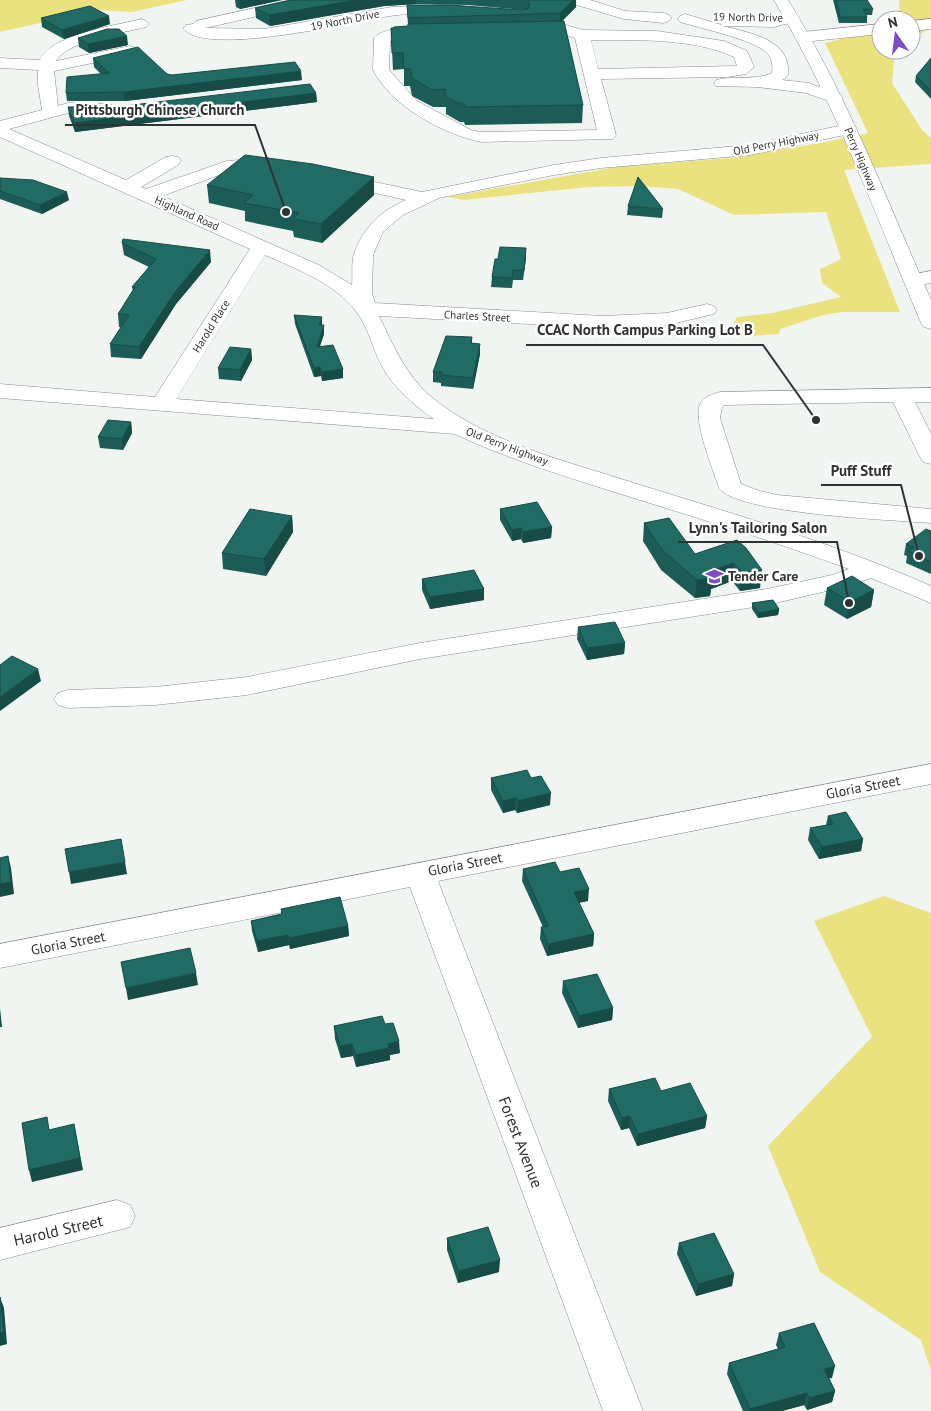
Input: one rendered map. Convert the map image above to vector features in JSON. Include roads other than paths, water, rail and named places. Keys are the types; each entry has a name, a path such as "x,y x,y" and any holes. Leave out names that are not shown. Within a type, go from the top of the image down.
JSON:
{"street":[{"name":"19 North Drive","path":"312,0 216,20 191,28 196,31 222,34 264,34 392,11 456,10"},
{"name":"19 North Drive","path":"575,0 624,15 640,17 719,22 774,22 792,18"},
{"name":"Perry Highway","path":"783,1 835,98 848,129 924,280 931,323"},
{"path":"640,17 672,4"},
{"name":"19 North Drive","path":"527,15 581,18 624,15"},
{"path":"594,80 751,82 767,81 780,75 781,62 772,49 756,40 685,19"},
{"path":"51,111 46,93 49,56 63,46 141,24"},
{"path":"510,30 566,30 582,35 648,35 724,46 741,54 746,66 745,69 740,71 594,80"},
{"path":"803,37 871,30"},
{"path":"444,31 399,32 382,38 381,70 389,82 411,105 472,136 606,135 582,35"},
{"path":"0,63 48,66 133,51"},
{"path":"0,73 16,80"},
{"path":"751,82 808,88 835,98"},
{"path":"31,86 46,93"},
{"path":"0,126 51,111 72,108 124,108"},
{"name":"Old Perry Highway","path":"848,129 734,152 623,161 562,169 447,191 422,198 396,210 380,223 370,236 362,264 362,294 366,309 394,369 426,404 452,423 490,442 564,468 805,544 872,569 931,595"},
{"name":"Highland Road","path":"0,131 312,269 349,291 366,309"},
{"path":"127,187 172,161"},
{"path":"147,195 227,166 268,166 286,170"},
{"path":"322,176 422,198"},
{"path":"236,235 260,230 280,235"},
{"name":"Harold Place","path":"161,405 261,246"},
{"path":"312,269 362,264"},
{"name":"Charles Street","path":"366,309 603,322 667,319 708,310"},
{"path":"0,391 427,426 452,423"},
{"path":"931,395 720,399 711,404 710,418 731,488 753,497 778,502 931,516"},
{"path":"901,396 931,457"},
{"path":"68,698 155,696 247,686 420,651 767,597 832,582 872,569"},
{"name":"Gloria Street","path":"0,956 931,774"},
{"name":"Forest Avenue","path":"420,873 623,1411"},
{"name":"Harold Street","path":"0,1244 117,1216"}],"place":[{"name":"Pittsburgh Chinese Church","path":"286,212"},
{"name":"CCAC North Campus Parking Lot B","path":"816,420"},
{"name":"Puff Stuff","path":"919,556"},
{"name":"Tender Care","path":"714,576"},
{"name":"Lynn's Tailoring Salon","path":"849,603"}]}
